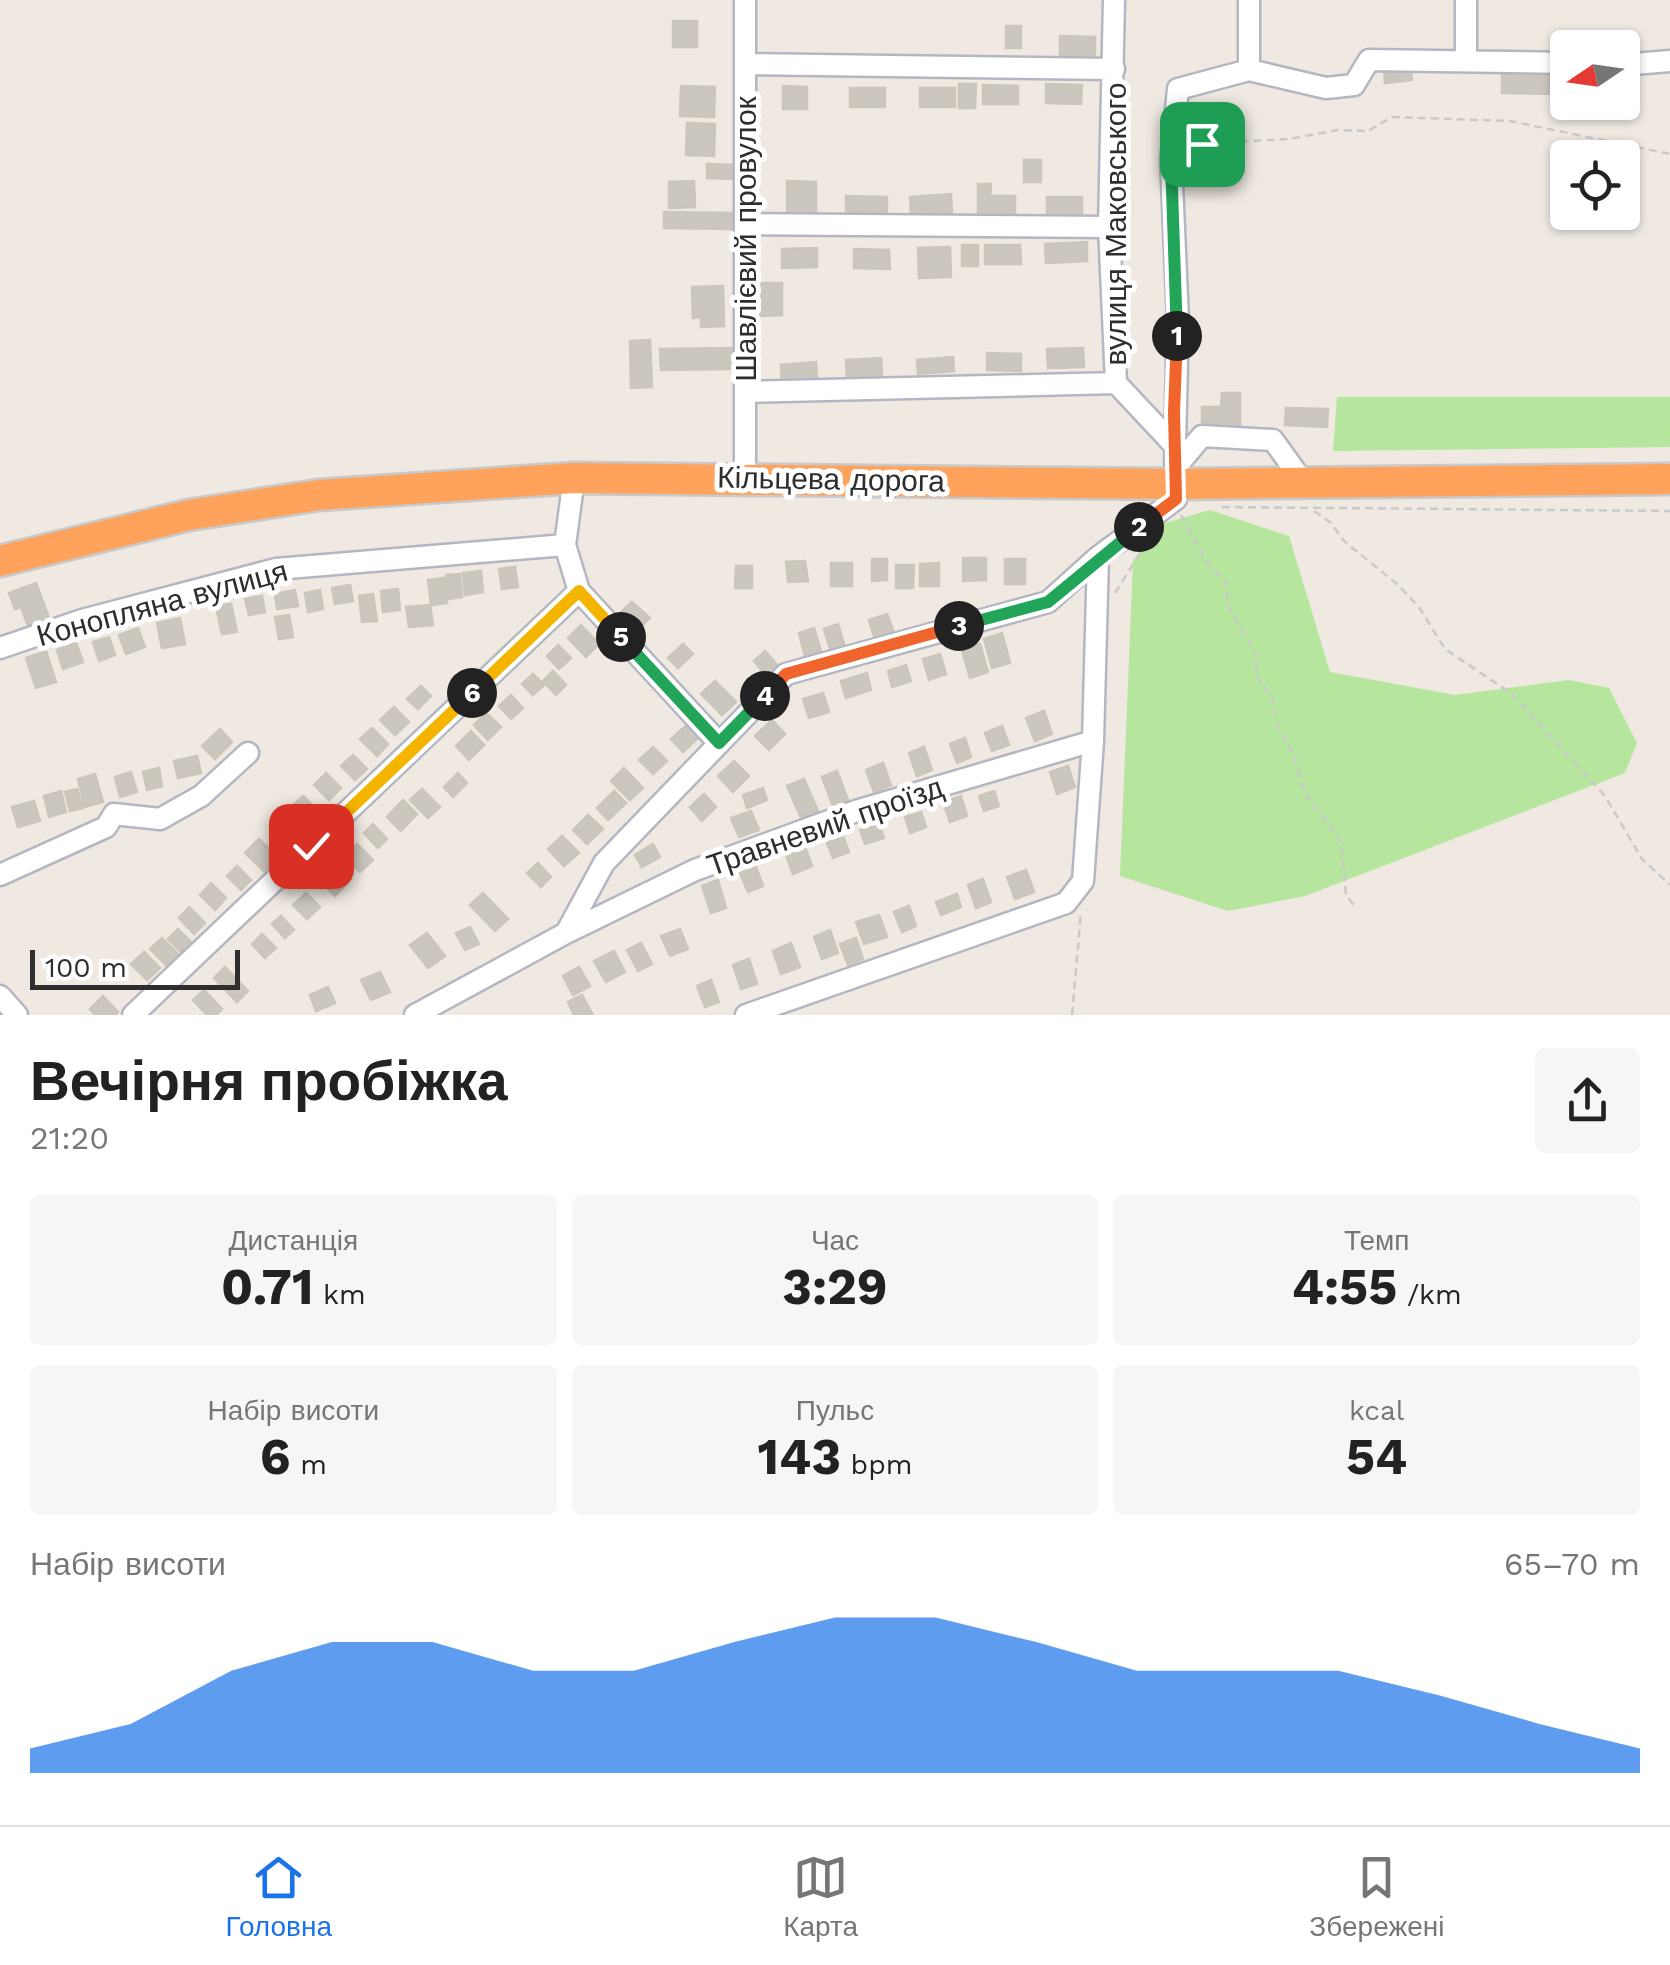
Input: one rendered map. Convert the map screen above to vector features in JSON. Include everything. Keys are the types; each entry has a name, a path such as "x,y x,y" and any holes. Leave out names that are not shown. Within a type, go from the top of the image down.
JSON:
{"highway":[{"name":"Кільцева дорога","path":"0,561 189,515 319,494 574,478 1176,474 1307,496 1670,479"}],"street":[{"name":"Шавлієвий провулок","path":"745,0 745,477"},
{"name":"вулиця Маковського","path":"1114,0 1109,226 1116,383 1176,474"},
{"path":"1248,0 1249,70"},
{"path":"1466,0 1466,60"},
{"path":"1176,474 1178,320 1171,160 1178,89 1249,70 1326,88 1354,85 1369,60 1550,62"},
{"path":"1640,64 1670,61"},
{"path":"745,64 1114,68"},
{"path":"745,224 1109,226"},
{"path":"745,392 1116,383"},
{"path":"566,933 604,863 786,674 1048,602 1098,557 1154,515 1202,436 1273,440 1307,496"},
{"path":"574,478 565,545 579,591 719,743"},
{"name":"Конопляна вулиця","path":"0,648 82,620 276,569 565,545"},
{"path":"746,1015 1066,903 1083,881 1093,741 1098,557"},
{"path":"133,1015 579,591"},
{"name":"Травневий проїзд","path":"415,1015 566,933 695,870 840,816 1093,741"},
{"path":"0,875 106,827 114,814 160,819 202,796 248,753"},
{"path":"0,996 17,1015"}],"path":[{"path":"1171,160 1202,144 1288,140 1338,130 1368,131 1392,117 1510,120 1670,154"},
{"path":"1176,474 1183,522 1206,561 1226,583 1228,606 1256,654 1256,676 1272,698 1276,725 1294,756 1304,791 1341,842 1346,895 1356,908"},
{"path":"1210,505 1307,496 1670,512"},
{"path":"1307,496 1418,607 1445,650 1512,694 1606,796 1642,859 1670,885"},
{"path":"1096,625 1152,533 1154,515"},
{"path":"1072,1015 1083,881"}],"green space":[{"path":"1337,397 1670,397 1670,447 1333,451"},
{"path":"1210,510 1289,536 1330,672 1455,695 1569,680 1609,688 1637,743 1625,773 1305,896 1228,911 1120,876 1133,561 1158,525"}],"building":[{"path":"673,21 697,21 697,47 673,47"},
{"path":"1006,26 1021,26 1021,48 1006,48"},
{"path":"1060,36 1095,37 1095,55 1060,55"},
{"path":"1410,66 1412,80 1385,83 1384,68"},
{"path":"1502,68 1550,69 1550,94 1502,93"},
{"path":"959,84 976,84 975,108 959,108"},
{"path":"1046,84 1082,85 1081,104 1046,103"},
{"path":"983,85 1018,86 1018,104 983,104"},
{"path":"681,86 715,87 714,117 680,116"},
{"path":"783,86 807,87 807,109 783,109"},
{"path":"850,88 885,88 885,107 850,107"},
{"path":"920,88 955,88 955,107 920,107"},
{"path":"687,123 715,124 714,156 686,155"},
{"path":"1024,160 1041,160 1041,182 1024,182"},
{"path":"707,164 734,165 734,179 707,178"},
{"path":"694,181 695,207 669,208 669,182"},
{"path":"787,181 816,182 816,216 787,215"},
{"path":"978,184 991,184 990,196 1015,196 1015,216 978,216"},
{"path":"951,194 952,213 911,216 910,197"},
{"path":"846,196 887,197 887,216 846,214"},
{"path":"1047,197 1082,197 1082,216 1047,216"},
{"path":"664,212 732,213 732,229 664,228"},
{"path":"1087,242 1087,261 1046,263 1045,244"},
{"path":"962,245 978,245 978,266 962,266"},
{"path":"985,245 1020,245 1021,264 985,264"},
{"path":"950,247 951,277 919,278 918,248"},
{"path":"817,248 817,267 782,268 782,249"},
{"path":"854,249 889,250 890,269 854,268"},
{"path":"760,283 782,283 782,315 760,316"},
{"path":"723,286 724,326 701,327 701,317 693,318 692,287"},
{"path":"650,340 652,387 631,388 630,341"},
{"path":"736,348 736,369 661,370 660,349"},
{"path":"1083,348 1084,367 1048,368 1047,349"},
{"path":"987,353 1021,354 1021,371 987,370"},
{"path":"953,357 954,371 918,374 917,360"},
{"path":"881,358 882,377 847,380 846,360"},
{"path":"816,362 817,382 782,384 781,365"},
{"path":"1222,393 1240,393 1240,426 1202,426 1202,407 1221,407"},
{"path":"1286,408 1328,409 1327,427 1285,425"},
{"path":"963,558 986,558 986,580 963,581"},
{"path":"872,559 887,559 887,580 872,581"},
{"path":"1005,559 1025,559 1025,584 1005,584"},
{"path":"805,561 808,581 788,582 786,562"},
{"path":"831,563 852,563 852,586 831,586"},
{"path":"939,563 939,586 920,586 920,564"},
{"path":"896,565 914,565 913,588 896,588"},
{"path":"736,566 752,566 752,588 735,588"},
{"path":"515,567 518,587 502,589 499,569"},
{"path":"481,571 483,592 465,595 463,573"},
{"path":"460,574 462,597 449,599 446,575"},
{"path":"444,578 447,603 431,605 428,580"},
{"path":"36,583 49,618 28,626 21,607 15,609 9,593"},
{"path":"350,585 353,601 335,604 332,588"},
{"path":"398,589 400,610 383,612 381,591"},
{"path":"295,590 298,606 277,609 275,594"},
{"path":"320,590 323,609 308,612 305,593"},
{"path":"373,594 377,621 362,622 359,596"},
{"path":"262,596 265,612 249,615 245,599"},
{"path":"632,602 650,618 636,631 618,615"},
{"path":"231,604 237,632 222,634 216,606"},
{"path":"430,605 433,625 409,627 406,607"},
{"path":"887,614 894,633 875,639 869,620"},
{"path":"289,615 293,637 279,639 275,617"},
{"path":"180,618 185,644 162,648 157,623"},
{"path":"838,624 845,647 831,652 824,629"},
{"path":"581,625 599,644 586,657 568,638"},
{"path":"138,628 145,647 126,654 119,635"},
{"path":"814,628 821,651 805,656 799,633"},
{"path":"1002,633 1010,663 992,668 984,639"},
{"path":"109,637 115,655 99,661 93,642"},
{"path":"76,643 83,662 63,669 57,650"},
{"path":"683,644 693,654 678,668 668,658"},
{"path":"980,644 988,672 970,678 962,650"},
{"path":"558,645 571,658 559,669 547,656"},
{"path":"46,651 56,682 36,688 26,658"},
{"path":"765,651 779,667 767,677 754,661"},
{"path":"940,654 946,674 929,680 923,659"},
{"path":"906,665 911,681 892,687 888,671"},
{"path":"553,671 566,685 556,695 543,681"},
{"path":"867,673 871,690 846,698 841,681"},
{"path":"533,674 544,685 533,695 522,684"},
{"path":"715,681 736,702 722,715 701,694"},
{"path":"421,686 431,696 418,709 407,699"},
{"path":"823,693 829,712 809,718 803,699"},
{"path":"511,695 523,708 511,719 499,706"},
{"path":"394,707 409,722 395,735 380,720"},
{"path":"1044,711 1052,734 1035,741 1026,718"},
{"path":"486,713 501,727 488,740 474,725"},
{"path":"772,720 785,734 769,750 755,736"},
{"path":"687,725 699,737 683,752 671,739"},
{"path":"1002,726 1009,745 992,751 985,733"},
{"path":"372,728 388,744 377,756 360,739"},
{"path":"220,729 232,742 215,759 202,746"},
{"path":"471,731 484,745 469,760 456,746"},
{"path":"965,738 971,757 957,763 950,744"},
{"path":"653,747 667,761 653,774 639,760"},
{"path":"924,747 932,770 917,776 909,753"},
{"path":"353,755 367,769 355,780 341,766"},
{"path":"197,756 201,773 178,778 174,761"},
{"path":"734,761 749,776 733,792 718,776"},
{"path":"883,763 891,785 874,792 866,770"},
{"path":"1068,766 1075,787 1057,794 1050,772"},
{"path":"159,768 162,786 147,790 143,772"},
{"path":"624,768 643,788 630,800 611,781"},
{"path":"837,771 848,800 833,806 822,777"},
{"path":"131,772 137,792 120,797 115,777"},
{"path":"326,773 341,788 329,800 314,785"},
{"path":"458,773 467,783 453,797 444,787"},
{"path":"95,774 103,802 85,807 78,779"},
{"path":"804,779 818,811 801,818 787,786"},
{"path":"763,788 767,800 747,808 743,795"},
{"path":"77,789 83,808 70,811 65,792"},
{"path":"422,789 440,807 428,818 410,800"},
{"path":"61,791 66,812 49,817 44,796"},
{"path":"614,791 626,803 608,820 597,808"},
{"path":"994,791 999,806 984,811 979,796"},
{"path":"704,794 716,807 702,821 690,807"},
{"path":"303,796 318,811 307,822 292,806"},
{"path":"961,796 967,816 950,822 943,802"},
{"path":"403,800 417,814 401,831 387,817"},
{"path":"34,801 40,821 18,827 12,807"},
{"path":"751,811 759,830 739,837 731,818"},
{"path":"921,812 926,827 910,833 905,817"},
{"path":"588,815 603,829 587,844 573,830"},
{"path":"284,822 298,836 287,848 272,833"},
{"path":"879,823 884,838 865,844 860,830"},
{"path":"373,824 387,839 378,848 364,833"},
{"path":"562,836 579,853 564,866 548,849"},
{"path":"843,836 849,852 833,858 827,843"},
{"path":"259,839 278,858 264,871 245,853"},
{"path":"357,844 373,860 360,872 344,856"},
{"path":"653,844 660,857 642,867 635,855"},
{"path":"805,847 812,866 793,874 786,855"},
{"path":"335,863 351,879 335,896 318,879"},
{"path":"538,863 551,877 541,887 527,873"},
{"path":"237,866 251,880 241,890 227,876"},
{"path":"756,867 763,886 748,892 740,873"},
{"path":"1026,870 1034,892 1015,899 1007,877"},
{"path":"983,879 991,902 976,908 968,885"},
{"path":"718,880 726,908 711,913 702,886"},
{"path":"211,883 226,898 215,910 200,895"},
{"path":"306,893 320,907 307,919 293,905"},
{"path":"483,893 508,919 495,931 470,905"},
{"path":"957,894 961,907 941,915 936,902"},
{"path":"909,906 916,926 902,932 894,912"},
{"path":"189,907 205,923 194,934 179,918"},
{"path":"879,915 887,937 864,944 856,922"},
{"path":"281,916 294,930 285,938 272,924"},
{"path":"470,927 479,944 465,950 456,933"},
{"path":"178,929 191,942 181,952 168,939"},
{"path":"680,929 688,949 670,956 661,936"},
{"path":"830,930 838,953 822,959 814,937"},
{"path":"427,933 445,956 428,968 410,945"},
{"path":"262,934 276,948 265,958 252,944"},
{"path":"162,938 179,955 167,966 150,949"},
{"path":"856,938 863,959 848,965 840,944"},
{"path":"641,943 652,964 638,971 627,950"},
{"path":"791,943 800,967 781,974 773,951"},
{"path":"614,951 625,972 606,982 594,961"},
{"path":"144,952 160,968 147,980 131,964"},
{"path":"749,959 757,984 741,989 733,965"},
{"path":"225,967 248,991 237,1002 214,978"},
{"path":"579,967 590,986 573,995 563,976"},
{"path":"380,972 390,992 371,1000 361,980"},
{"path":"711,980 719,1002 705,1007 697,986"},
{"path":"328,987 335,1003 316,1011 310,995"},
{"path":"204,990 222,1009 216,1015 207,1015 193,1000"},
{"path":"582,995 593,1015 574,1015 568,1002"},
{"path":"103,996 118,1012 115,1015 95,1015 90,1009"}],"route":[{"path":"311,846 579,591 719,743 786,674 1048,602 1098,557 1176,499 1178,320 1171,160 1202,144"}]}
